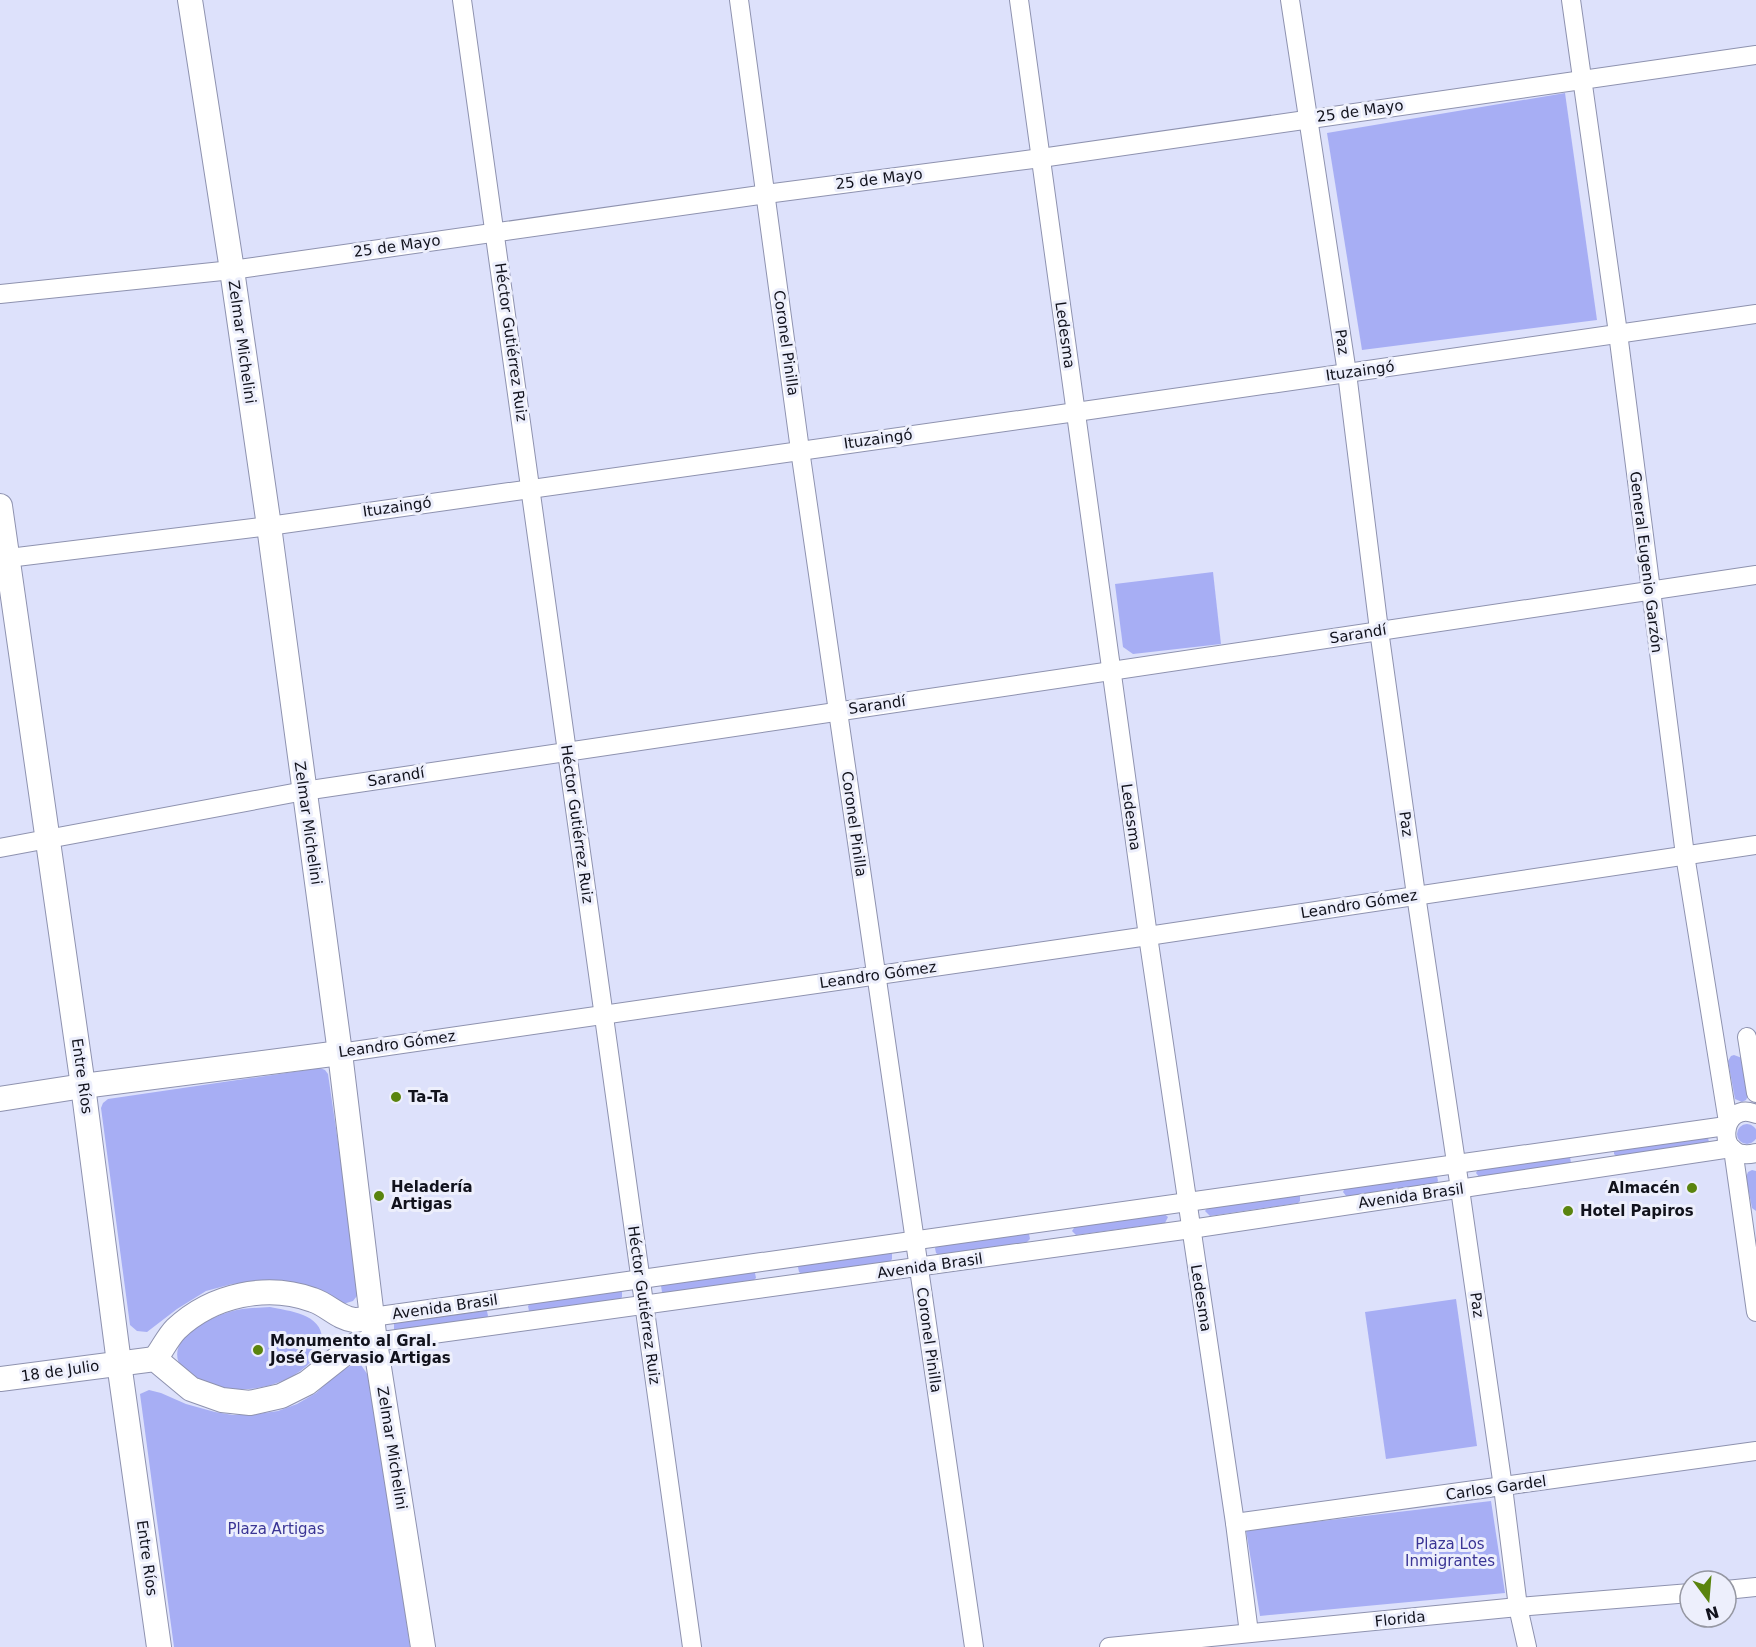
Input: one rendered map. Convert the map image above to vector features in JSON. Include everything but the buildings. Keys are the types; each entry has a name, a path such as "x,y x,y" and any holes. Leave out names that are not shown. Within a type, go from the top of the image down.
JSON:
{"street":[{"name":"Zelmar Michelini","path":"190,0 269,525 340,1053 375,1342 423,1647"},
{"name":"Héctor Gutiérrez Ruiz","path":"462,0 692,1647"},
{"name":"Coronel Pinilla","path":"739,0 837,711 974,1647"},
{"name":"Ledesma","path":"1019,0 1148,936 1235,1523 1249,1633"},
{"name":"Paz","path":"1290,0 1347,373 1379,630 1416,895 1503,1487 1518,1607 1527,1647"},
{"name":"General Eugenio Garzón","path":"1571,0 1618,333 1685,855 1716,1042 1727,1124 1725,1134 1732,1149"},
{"name":"25 de Mayo","path":"0,294 232,270 766,194 1041,158 1756,55"},
{"name":"Ituzaingó","path":"4,558 269,525 1756,314"},
{"name":"Entre Ríos","path":"0,506 4,558 48,840 159,1647"},
{"name":"Sarandí","path":"0,848 303,791 1756,574"},
{"name":"Leandro Gómez","path":"0,1099 603,1015 1756,845"},
{"path":"1716,1042 1752,1036 1756,1093"},
{"name":"Avenida Brasil","path":"1756,1114 1742,1112 1734,1116 1727,1124 355,1320 341,1316 315,1300 278,1292 246,1294 208,1305 176,1330 155,1359 191,1389 222,1400 250,1403 281,1396 307,1383 355,1345 919,1268 1732,1149 1740,1154 1756,1153"},
{"path":"1732,1149 1750,1232 1756,1312"},
{"path":"119,1363 155,1359"},
{"name":"18 de Julio","path":"0,1379 119,1363"},
{"name":"Carlos Gardel","path":"1235,1523 1756,1451"},
{"path":"1738,1589 1756,1587"},
{"name":"Florida","path":"1109,1647 1249,1633 1285,1639 1518,1607 1678,1594"}],"green space":[{"path":"1565,93 1597,320 1362,350 1327,133"},
{"path":"1213,572 1221,644 1133,654 1123,647 1115,584"},
{"path":"1734,1055 1742,1058 1748,1096 1742,1102 1735,1099 1728,1061"},
{"path":"320,1068 328,1074 360,1292 353,1301 343,1304 267,1281 232,1284 206,1291 147,1332 137,1331 130,1325 101,1108 103,1103 108,1099"},
{"path":"1747,1124 1754,1127 1757,1134 1754,1141 1747,1144 1740,1141 1737,1134 1740,1127"},
{"path":"1708,1137 1709,1143 1618,1158 1614,1154 1614,1151"},
{"path":"1570,1157 1569,1165 1480,1178 1476,1173 1479,1167"},
{"path":"1752,1170 1756,1171 1756,1211 1752,1208 1746,1177"},
{"path":"1437,1176 1436,1184 1347,1197 1343,1192 1346,1186"},
{"path":"1300,1195 1298,1203 1210,1216 1205,1211 1209,1206"},
{"path":"1163,1213 1168,1217 1165,1223 1076,1235 1072,1231 1076,1225"},
{"path":"1025,1232 1029,1234 1030,1239 1027,1242 939,1255 936,1253 935,1248 938,1244"},
{"path":"892,1253 890,1262 802,1274 798,1267 801,1264"},
{"path":"751,1271 755,1273 756,1278 753,1281 665,1294 662,1292 661,1286 664,1283"},
{"path":"622,1292 620,1300 532,1313 528,1306 531,1303"},
{"path":"1456,1299 1477,1446 1386,1459 1365,1312"},
{"path":"270,1307 304,1315 317,1324 321,1331 322,1340 317,1356 302,1370 275,1384 231,1389 194,1378 183,1370 178,1359 178,1350 182,1341 199,1326 220,1315 234,1311"},
{"path":"484,1309 488,1316 486,1319 397,1332 394,1330 396,1321"},
{"name":"Plaza Artigas","path":"352,1365 361,1365 372,1381 410,1647 174,1647 140,1394 149,1390 215,1412 233,1415 257,1414 278,1411 297,1404 316,1393 340,1371"},
{"name":"Plaza Los Inmigrantes","path":"1491,1501 1505,1593 1260,1616 1246,1530"}],"place":[{"name":"Ta-Ta","path":"396,1097"},
{"name":"Almacén","path":"1692,1188"},
{"name":"Heladería Artigas","path":"379,1196"},
{"name":"Hotel Papiros","path":"1568,1211"},
{"name":"Monumento al Gral. José Gervasio Artigas","path":"258,1350"}]}
